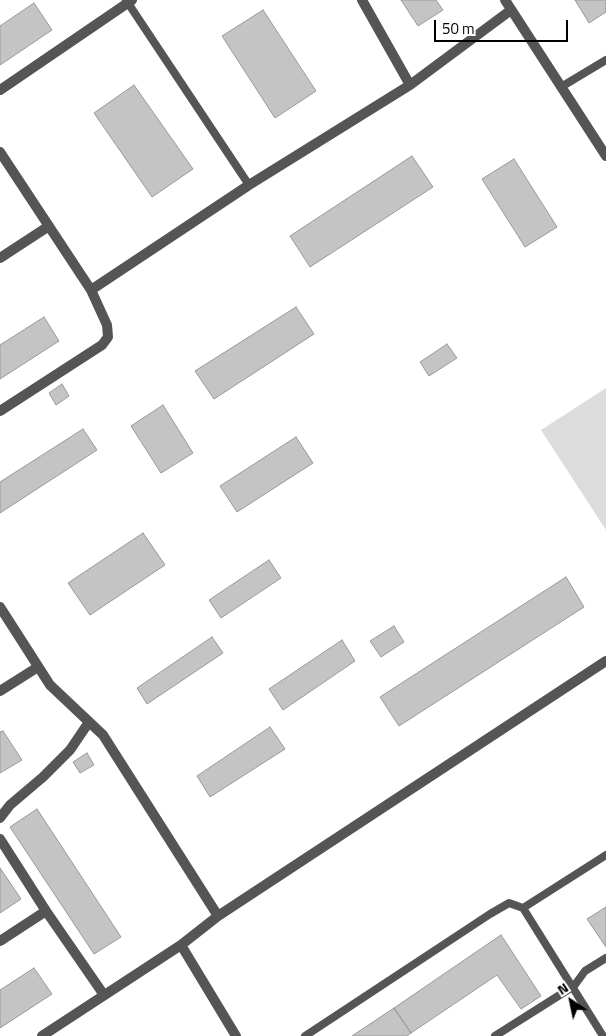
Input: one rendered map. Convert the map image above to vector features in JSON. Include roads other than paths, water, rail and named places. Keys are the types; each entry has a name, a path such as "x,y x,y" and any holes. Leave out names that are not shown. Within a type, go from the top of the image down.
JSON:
{"street":[{"path":"362,0 410,85"},
{"path":"505,0 606,156"},
{"path":"0,90 129,1"},
{"path":"91,290 249,185 410,85 511,10"},
{"path":"0,152 91,290 108,325 108,337 102,346 0,411"},
{"path":"0,258 49,226"},
{"path":"0,607 50,685 102,735 218,916"},
{"path":"42,1036 181,946 218,916 606,661"},
{"path":"0,691 38,667"},
{"path":"0,817 10,805 44,777 70,750 89,722"},
{"path":"0,839 104,996"},
{"path":"0,942 46,911"},
{"path":"181,946 236,1036"}],"lane":[{"path":"129,1 249,185"},
{"path":"561,87 606,60"},
{"path":"523,908 606,855"},
{"path":"305,1036 509,903 523,908 604,1036"},
{"path":"495,1036 574,986 585,971 606,958"}]}
